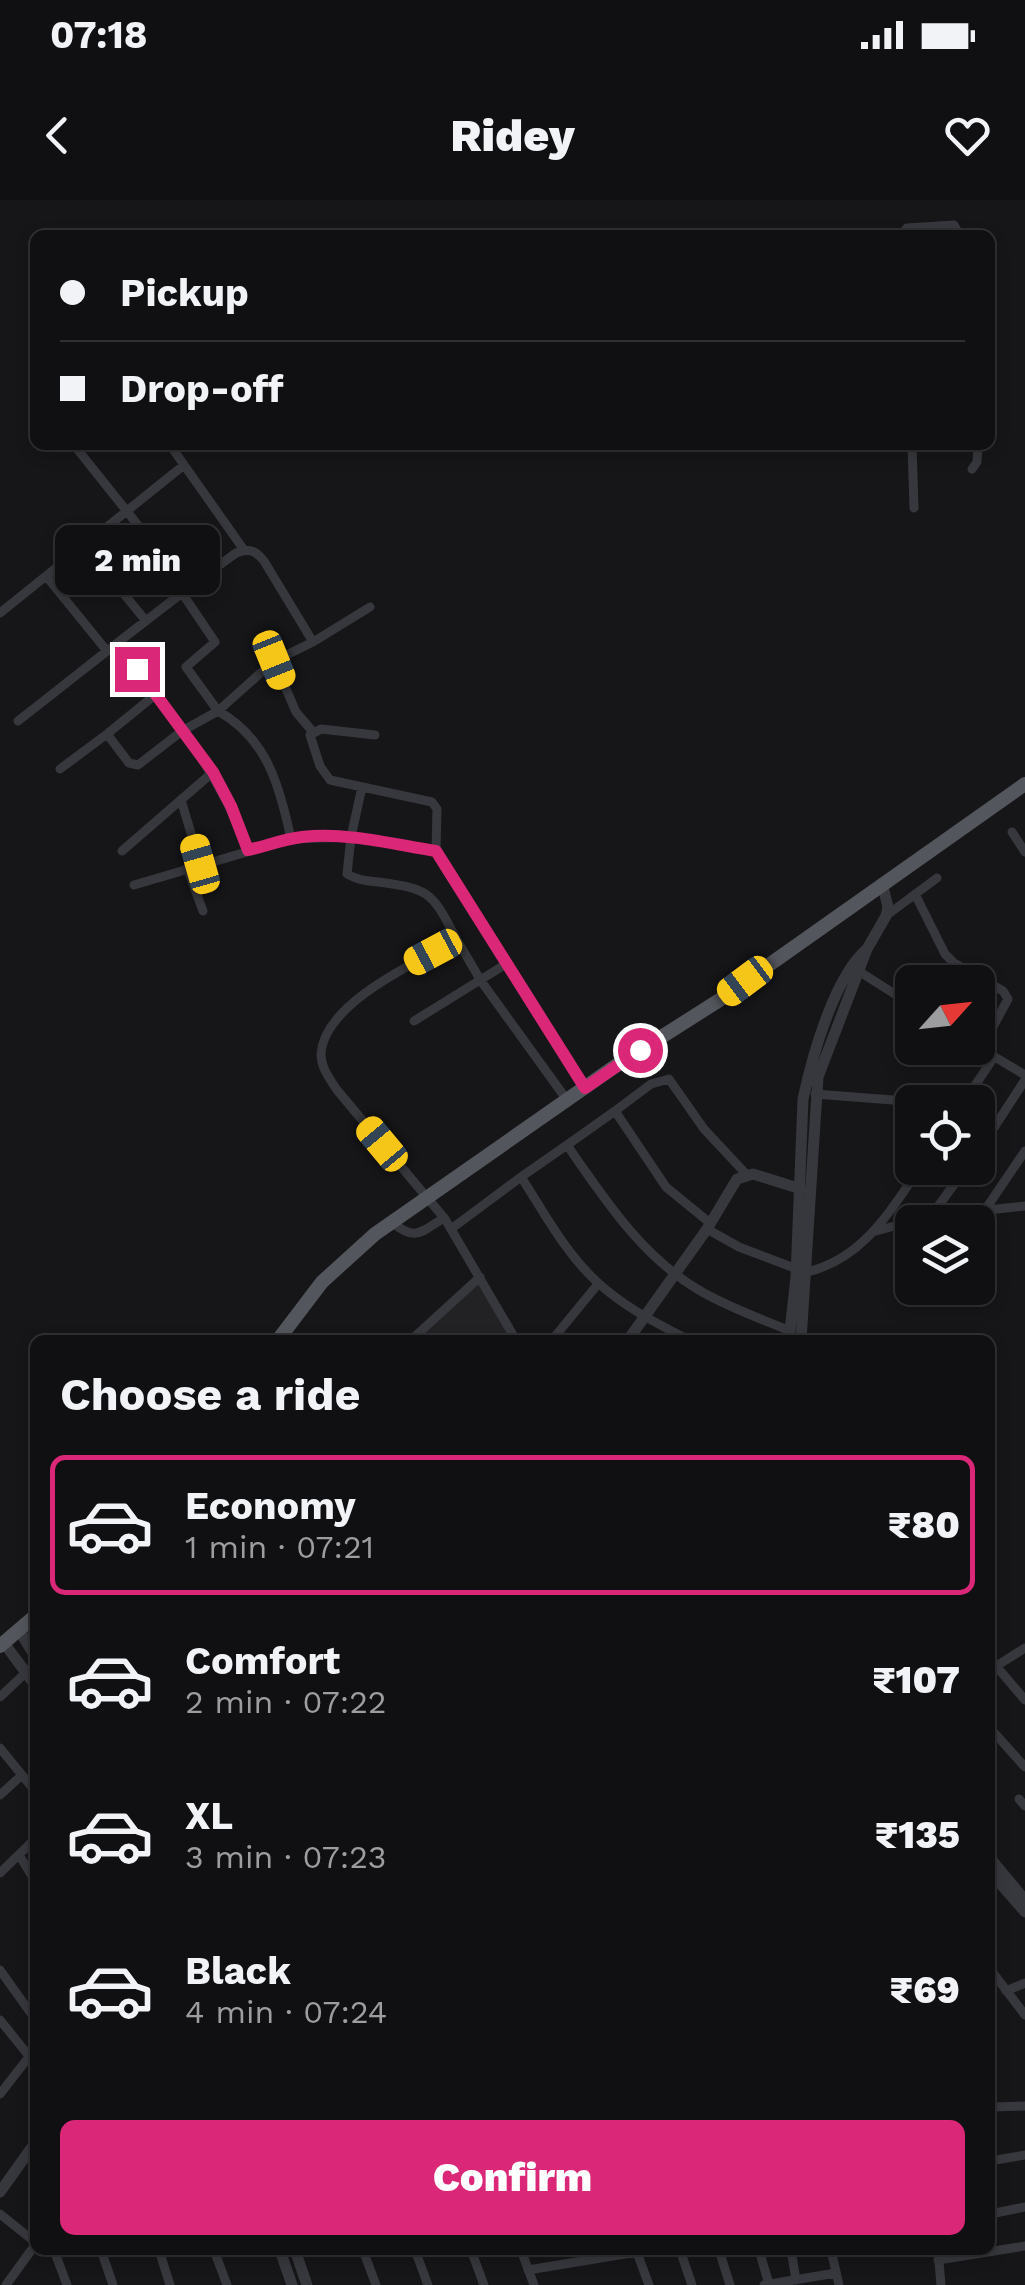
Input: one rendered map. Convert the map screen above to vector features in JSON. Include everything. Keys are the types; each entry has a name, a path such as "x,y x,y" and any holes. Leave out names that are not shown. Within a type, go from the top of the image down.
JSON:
{"main road":[{"path":"282,1335 347,1256 392,1222 718,1001 1025,784"},
{"path":"2,1645 30,1620"}],"street":[{"path":"905,230 954,225 957,230"},
{"path":"78,450 185,591 215,642 186,667 218,711 234,720 270,764 292,838"},
{"path":"174,450 244,550 258,553 264,560 313,642"},
{"path":"912,450 914,508"},
{"path":"972,470 978,462 978,450"},
{"path":"0,613 184,465"},
{"path":"84,545 146,621"},
{"path":"18,722 185,591 244,550"},
{"path":"46,576 107,651"},
{"path":"108,734 134,766 218,711 274,660 313,642 370,607"},
{"path":"118,642 213,772 248,850"},
{"path":"274,660 296,712 313,732"},
{"path":"60,769 155,695"},
{"path":"375,734 321,729 310,738 325,776 334,782 432,802 436,809 436,851 585,1088"},
{"path":"122,852 213,772"},
{"path":"362,787 346,869 350,878 424,891 437,903 482,980 567,1100"},
{"path":"181,800 200,864"},
{"path":"1012,832 1025,852"},
{"path":"134,885 292,838 351,836 436,851"},
{"path":"186,868 204,912"},
{"path":"886,916 937,878"},
{"path":"804,1189 822,1064 867,949 886,916 888,907 882,883"},
{"path":"915,894 945,954 959,965"},
{"path":"457,940 386,978 362,996 336,1023 322,1050 324,1068 337,1090 452,1229 513,1335"},
{"path":"801,1335 802,1099 836,998 858,957 867,949"},
{"path":"414,1022 506,964"},
{"path":"860,972 895,994"},
{"path":"995,988 1006,995 1006,1004 995,1022"},
{"path":"995,1058 1025,1078 995,1125"},
{"path":"452,1229 651,1084 669,1080 704,1129 747,1174 804,1189"},
{"path":"815,1094 895,1100"},
{"path":"615,1111 666,1187 708,1226 739,1247 802,1270 845,1257 876,1230 908,1185"},
{"path":"567,1145 619,1218 674,1274 701,1292 790,1335 802,1270"},
{"path":"987,1205 1025,1151"},
{"path":"631,1335 733,1184 747,1174"},
{"path":"521,1177 565,1244 598,1284 644,1317 678,1335"},
{"path":"995,1209 1025,1206"},
{"path":"392,1222 406,1234 416,1234 444,1218"},
{"path":"876,1230 895,1225"},
{"path":"416,1335 480,1277"},
{"path":"556,1335 598,1284"},
{"path":"19,1630 30,1648"},
{"path":"0,1697 30,1669 2,1645"},
{"path":"995,1667 1025,1648"},
{"path":"995,1670 1025,1700"},
{"path":"995,1734 1025,1767"},
{"path":"0,1748 30,1785"},
{"path":"0,1795 22,1776"},
{"path":"0,1873 30,1844"},
{"path":"18,1856 30,1874"},
{"path":"995,1865 1024,1907"},
{"path":"995,1877 1024,1907"},
{"path":"0,1970 30,2012"},
{"path":"995,1982 1025,2015"},
{"path":"1006,1991 1025,1983"},
{"path":"0,2020 30,2051"},
{"path":"2,2086 30,2055"},
{"path":"995,2108 1025,2106"},
{"path":"0,2192 30,2150"},
{"path":"995,2160 1025,2155"},
{"path":"995,2213 1025,2207"},
{"path":"0,2214 30,2240"},
{"path":"995,2249 1025,2246"},
{"path":"6,2285 30,2251"},
{"path":"56,2255 67,2285"},
{"path":"103,2255 113,2285"},
{"path":"161,2255 170,2285"},
{"path":"216,2255 227,2285"},
{"path":"282,2255 292,2285"},
{"path":"297,2255 307,2285"},
{"path":"365,2255 376,2285"},
{"path":"417,2255 428,2285"},
{"path":"473,2255 484,2285"},
{"path":"524,2255 534,2285"},
{"path":"528,2270 613,2255"},
{"path":"637,2255 648,2285"},
{"path":"682,2255 692,2285"},
{"path":"720,2255 730,2285"},
{"path":"761,2255 766,2284 836,2273"},
{"path":"792,2255 796,2280"},
{"path":"832,2255 839,2285"},
{"path":"938,2255 941,2285"}],"shaded area":[{"path":"480,1283 509,1335 421,1335"}],"route":[{"path":"137,669 213,772 248,850 304,836 351,836 436,851 585,1088 640,1050"}]}
